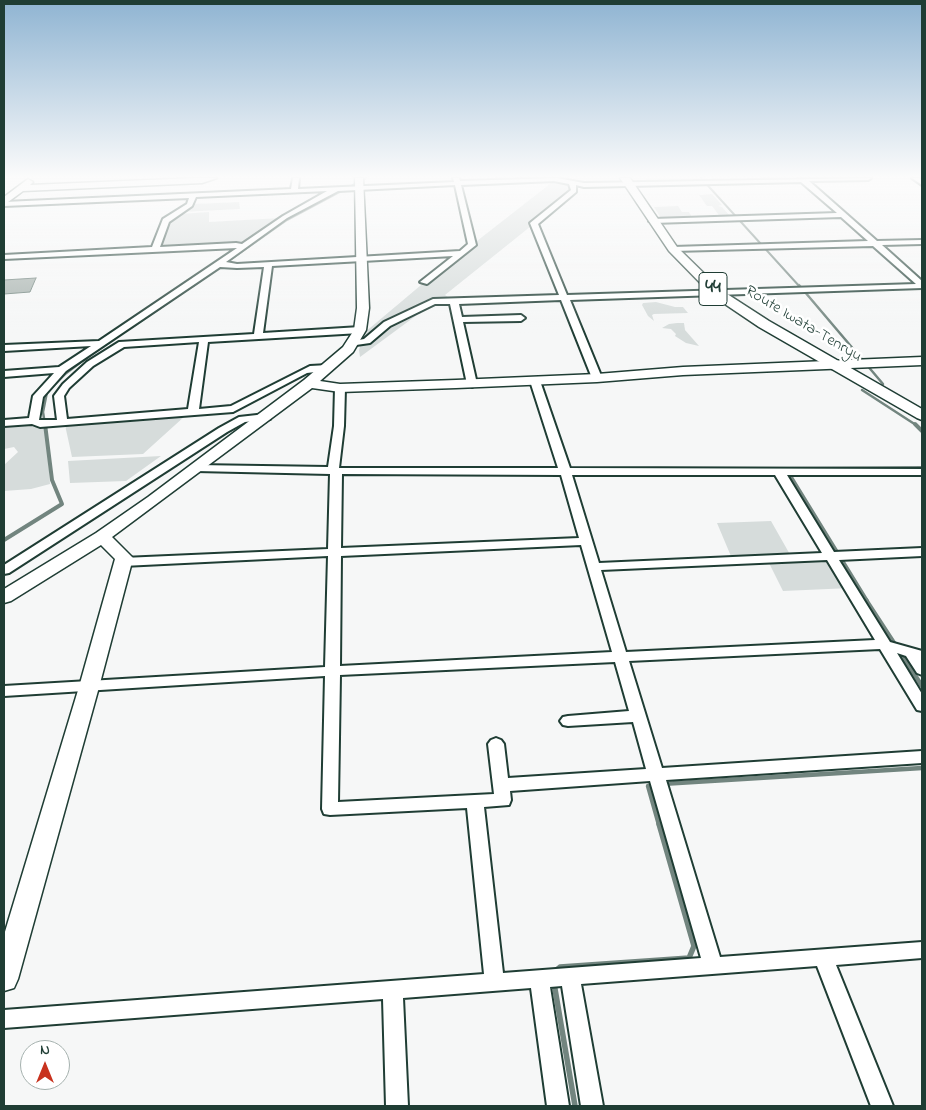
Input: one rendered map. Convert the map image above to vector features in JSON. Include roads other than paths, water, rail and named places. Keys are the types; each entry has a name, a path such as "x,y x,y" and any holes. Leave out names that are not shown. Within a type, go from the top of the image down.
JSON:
{"main road":[{"name":"Route Iwata-Tenryu","path":"659,230 673,249 698,277 717,292 764,324 922,415"}],"street":[{"path":"154,249 162,230"},
{"path":"34,421 38,396 61,370 98,343 267,230"},
{"path":"4,597 102,537 266,417 328,368 352,344 360,330 363,307 362,230"},
{"path":"424,282 472,245 468,230"},
{"path":"537,230 597,378"},
{"path":"861,230 922,285"},
{"path":"673,249 922,242"},
{"path":"4,257 236,245 243,247"},
{"path":"218,264 232,266 462,253"},
{"path":"258,336 268,264"},
{"path":"352,344 375,336 387,324 433,302 922,285"},
{"path":"454,300 472,384"},
{"path":"458,320 521,318"},
{"path":"62,422 59,396 66,386 90,364 122,344 360,330"},
{"path":"193,412 204,339"},
{"path":"4,348 98,343"},
{"path":"309,383 340,388 472,384 597,378 683,371 922,361"},
{"path":"4,424 34,421 40,424 233,409 304,371 313,368 328,368"},
{"path":"4,374 61,370"},
{"path":"535,381 566,471 619,656 713,965"},
{"path":"340,388 339,426 333,467 336,471 330,809 503,800 496,744"},
{"path":"4,570 222,430 243,419 266,417"},
{"path":"196,468 336,471 922,472"},
{"path":"779,472 922,706"},
{"path":"4,979 89,687 124,558 102,537"},
{"path":"123,562 586,541"},
{"path":"593,567 922,552"},
{"path":"4,691 332,671 871,644 885,645 917,655 922,670"},
{"path":"568,722 638,716"},
{"path":"501,785 922,757"},
{"path":"475,802 495,983"},
{"path":"4,1019 922,950"},
{"path":"823,957 882,1106"},
{"path":"570,976 592,1106"},
{"path":"539,979 558,1106"},
{"path":"393,990 397,1106"}],"waterway":[{"path":"192,287 273,230"},
{"path":"748,230 800,287"},
{"path":"132,327 194,285"},
{"path":"799,285 883,384"},
{"path":"45,425 43,412 47,392 65,374 101,347"},
{"path":"862,390 916,425"},
{"path":"4,540 62,504 52,480 45,424"},
{"path":"916,425 922,431"},
{"path":"867,601 786,469 922,468"},
{"path":"866,600 922,686"},
{"path":"662,784 922,768"},
{"path":"656,785 648,786 659,825"},
{"path":"554,972 560,967 689,958 694,946 659,824"},
{"path":"554,983 575,1106"}]}
